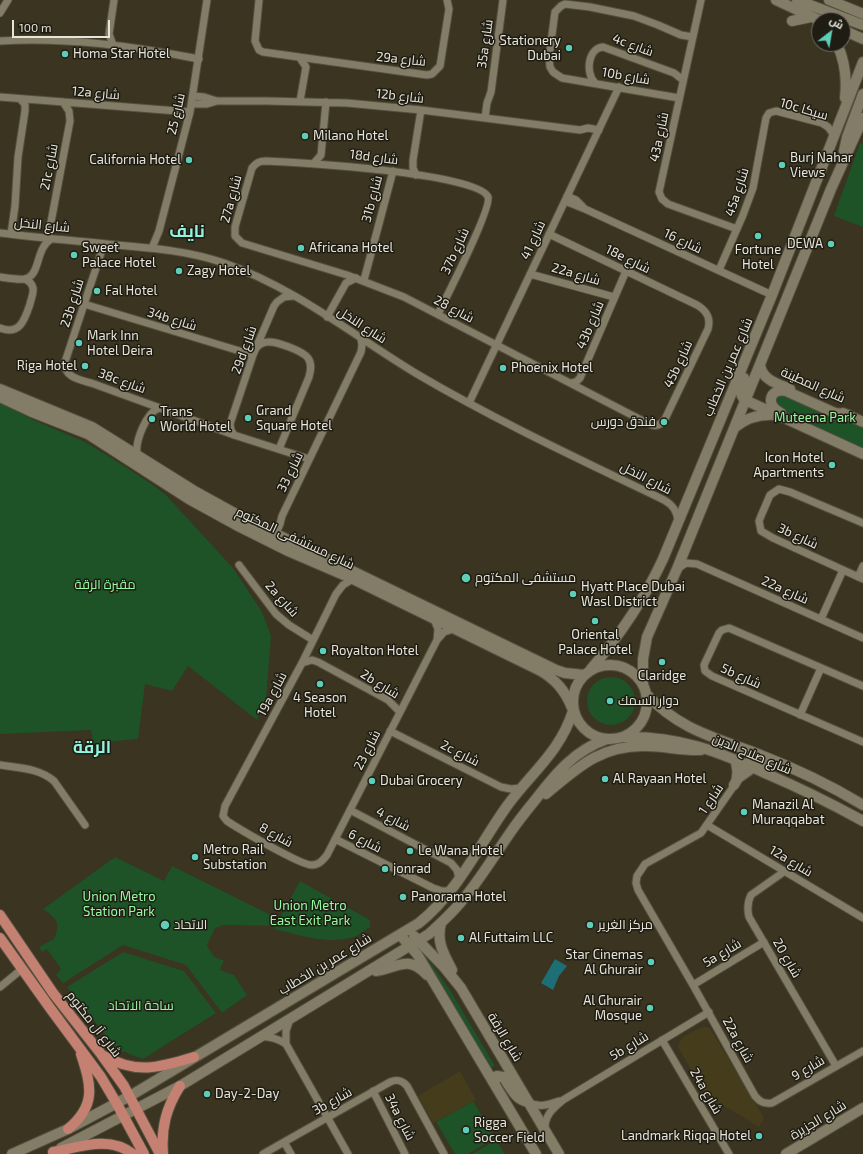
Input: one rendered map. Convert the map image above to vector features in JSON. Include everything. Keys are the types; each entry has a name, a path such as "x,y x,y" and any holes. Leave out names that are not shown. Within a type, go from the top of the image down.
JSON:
{"main road":[{"path":"776,0 811,17"},
{"path":"797,0 863,25"},
{"path":"829,0 863,14"},
{"path":"836,0 851,0"},
{"path":"792,21 811,20"},
{"path":"851,34 863,39"},
{"path":"840,52 846,78 843,113"},
{"name":"شارع عمر بن الخطاب","path":"587,672 619,635 638,606 655,575 772,295 863,62"},
{"path":"841,167 847,138 863,94"},
{"path":"643,684 635,674 620,666 602,665 587,672 575,687 573,710 582,728 589,734 598,738 607,739 624,737 634,730 643,720 647,703 643,684 642,658 646,642 841,167 862,121"},
{"path":"752,342 753,353 740,390 742,398 863,454"},
{"name":"شارع المطينة","path":"760,365 762,374 765,377 863,422"},
{"name":"شارع مستشفى المكتوم","path":"0,389 84,424 271,536 353,579 548,675 563,689 573,710"},
{"path":"812,430 774,409 770,401 772,396 781,390 786,391 836,413 849,416"},
{"name":"شارع مستشفى المكتوم","path":"0,397 32,412 88,434 189,499 240,527 271,536 404,595 552,668 565,673 587,672"},
{"path":"734,428 745,420 760,416 776,416 784,418"},
{"name":"شارع صلاح الدين","path":"646,694 666,713 691,729 758,754 812,778 863,805"},
{"name":"شارع عمر بن الخطاب","path":"16,1153 117,1104 409,930 429,915 459,879 521,788 555,749 567,727 573,710"},
{"name":"شارع صلاح الدين","path":"624,737 664,739 696,745 711,750 808,792 863,821"},
{"path":"52,1153 180,1086 257,1037 321,1001 415,943 441,924 473,887 509,834 551,780 568,762 587,748 607,739"},
{"path":"529,808 578,767 594,757 606,752 619,748 647,746 686,750 711,750"},
{"path":"734,785 746,764 757,761 801,778 812,778"},
{"name":"شارع آل مكتوم","path":"0,915 53,993 101,1054 130,1096 160,1154"},
{"path":"441,924 439,937 440,944 461,988"},
{"path":"409,930 415,943 417,954 536,1154"},
{"path":"400,935 415,943"},
{"name":"شارع آل مكتوم","path":"0,938 101,1077 144,1154"},
{"name":"شارع الرقة","path":"415,943 444,967 461,988 559,1154"},
{"path":"366,972 379,971 398,964 408,963 420,968 433,982"},
{"path":"68,1129 81,1115 89,1098 89,1080 79,1046"},
{"path":"101,1054 124,1065 146,1068 167,1065 194,1057"},
{"path":"494,1082 497,1076 503,1077 517,1097 528,1102"},
{"path":"163,1154 162,1142 165,1116 171,1100 180,1086"},
{"name":"شارع الجزيرة","path":"798,1152 863,1108"},
{"name":"شارع الجزيرة","path":"786,1154 798,1152 861,1117"},
{"path":"52,1153 103,1143 118,1146 133,1154"}],"street":[{"path":"0,12 8,0"},
{"path":"114,0 109,34 114,45"},
{"name":"شارع 25","path":"154,248 191,108 207,0"},
{"name":"29a شارع","path":"260,0 255,37 256,46 263,52 421,75 432,74 436,71 441,60 449,9 447,0"},
{"name":"35a شارع","path":"488,118 487,103 491,92 503,0"},
{"name":"43a شارع","path":"701,0 660,188 660,196 664,202 668,204 737,229"},
{"name":"10b شارع","path":"679,98 581,80 562,78 553,72 549,62 549,57 555,12 561,6 570,4 634,16 658,24 681,35 693,38"},
{"path":"1,40 50,40 114,45 148,49 199,60"},
{"name":"4c شارع","path":"589,72 592,53 597,48 603,47 674,73 683,80"},
{"path":"300,58 306,66"},
{"path":"302,101 300,92 303,89 306,66 313,60"},
{"path":"581,80 586,77 589,72"},
{"path":"589,72 594,83"},
{"name":"شارع 41","path":"469,403 619,87"},
{"name":"12b شارع","path":"193,96 204,97 217,101"},
{"name":"12a شارع","path":"0,97 63,102 191,108"},
{"path":"11,234 15,206 18,157 25,111 25,104 20,99"},
{"name":"12b شارع","path":"191,108 217,101 326,102 421,110 580,130 588,128 599,130"},
{"name":"21c شارع","path":"50,238 70,121 69,111 63,102"},
{"path":"314,163 321,155 326,102"},
{"path":"416,175 413,168 413,160 421,110"},
{"name":"10c سيكا","path":"766,118 768,113 776,111 822,123 828,127 834,135"},
{"name":"45a شارع","path":"719,270 753,188 766,118"},
{"name":"12b شارع","path":"580,130 594,139"},
{"name":"18d شارع","path":"254,164 266,160 393,171 442,180 478,189 486,193 488,197"},
{"name":"27a شارع","path":"238,240 235,236 234,227 254,164"},
{"name":"31b شارع","path":"364,280 393,171"},
{"name":"37b شارع","path":"438,314 472,244 488,205 488,197"},
{"name":"شارع 16","path":"566,199 576,200 584,209 772,295"},
{"name":"شارع النخل","path":"0,233 154,248 198,256 223,263 263,279 294,296 401,364 469,403 664,500 675,508 678,515 678,521"},
{"name":"18e شارع","path":"549,234 697,305"},
{"path":"34,237 40,242 41,250"},
{"path":"25,279 34,271 41,250 50,238"},
{"name":"شارع 28","path":"238,240 242,243 364,280 404,297 649,424"},
{"name":"23b شارع","path":"65,370 65,362 104,244"},
{"name":"43b شارع","path":"570,383 576,382 580,378 626,271"},
{"path":"338,272 343,279 344,287"},
{"name":"22a شارع","path":"530,274 614,297"},
{"path":"0,277 25,279 31,283 33,291 23,322 15,329 10,330 0,328"},
{"path":"327,317 344,287 349,281 356,278"},
{"name":"29d شارع","path":"230,424 256,347 277,302 284,297 294,296"},
{"name":"34b شارع","path":"84,304 253,355"},
{"name":"45b شارع","path":"649,424 656,426 665,419 708,329 709,318 707,312 697,305"},
{"name":"شارع 33","path":"271,536 276,522 282,516 361,352 361,339"},
{"path":"256,347 264,342 272,342 303,354 308,358 310,364 311,370 309,377 279,449"},
{"path":"361,352 366,348 373,346"},
{"name":"38c شارع","path":"65,370 74,377 234,435 309,459"},
{"path":"146,403 149,409 149,415"},
{"path":"137,455 136,447 149,415 154,410 159,408"},
{"path":"220,430 230,424 234,435"},
{"path":"125,448 133,444 139,438"},
{"name":"3b شارع","path":"863,523 785,490 779,489 770,495 760,521 761,531 766,534 861,578 863,566"},
{"path":"686,546 689,556 697,564"},
{"path":"677,569 686,563 697,564"},
{"name":"22a شارع","path":"697,564 863,638"},
{"name":"2a شارع","path":"239,566 272,610 280,618 313,640"},
{"path":"821,619 843,570"},
{"name":"19a شارع","path":"230,823 224,816 225,806 302,663 336,594 343,585 353,579"},
{"path":"434,619 438,629 437,640"},
{"name":"5b شارع","path":"863,685 729,628 722,630 717,636 704,665 707,673 863,742"},
{"name":"شارع 23","path":"312,865 318,864 323,860 335,839 437,640 444,632 454,629"},
{"name":"2b شارع","path":"302,663 308,660 318,662 388,700 400,712"},
{"path":"800,714 821,668"},
{"name":"2c شارع","path":"390,731 501,787 511,790 521,788"},
{"name":"شارع 1","path":"734,759 736,772 734,785"},
{"path":"0,765 32,770 48,776 54,781 85,825"},
{"name":"شارع 1","path":"693,985 641,896 636,883 637,876 645,864 701,833 734,785 743,776 755,768"},
{"name":"شارع 4","path":"350,810 451,863 457,870 459,879"},
{"name":"شارع 8","path":"230,823 298,861 312,865"},
{"name":"12a شارع","path":"707,825 863,918"},
{"name":"شارع 6","path":"335,839 433,888 450,890"},
{"name":"شارع 20","path":"785,871 756,891 748,900 747,906 749,917 836,1066"},
{"name":"5a شارع","path":"693,985 764,942"},
{"path":"0,987 22,969"},
{"name":"22a شارع","path":"693,985 755,1096 764,1103"},
{"name":"5b شارع","path":"545,1131 546,1118 549,1112 563,1100 709,1012"},
{"path":"290,1018 286,1031 286,1044 348,1154"},
{"path":"257,1037 273,1037 286,1044"},
{"name":"24a شارع","path":"662,1040 729,1154"},
{"name":"شارع 9","path":"764,1103 772,1103 863,1050"},
{"name":"3b شارع","path":"263,1154 393,1080 405,1083 411,1092"},
{"name":"34a شارع","path":"373,1091 405,1154"},
{"name":"34a شارع","path":"411,1092 444,1154"},
{"name":"5b شارع","path":"528,1102 533,1105 545,1105 563,1100"},
{"path":"284,1142 291,1154"}],"green space":[{"path":"860,143 863,144 863,227 834,216"},
{"name":"Muteena Park","path":"778,387 863,425 863,454 768,411"},
{"name":"مقبرة الرقة","path":"0,403 31,419 85,442 147,481 165,494 233,568 262,612 271,636 266,698 257,720 188,666 172,691 145,684 138,739 93,743 91,730 0,734"},
{"path":"611,677 620,679 628,684 633,692 635,701 633,710 628,718 620,723 611,725 602,723 594,718 589,710 587,701 589,692 594,684 602,679"},
{"name":"Union Metro Station Park","path":"115,857 164,881 172,866 279,919 278,921 300,881 370,920 370,927 354,937 335,940 324,940 293,934 274,929 275,926 224,925 215,928 207,945 215,957 224,960 220,970 234,975 247,995 222,1013 186,965 123,945 63,983 56,975 61,969 47,949 42,952 39,947 54,939 57,929 54,918 43,909"},
{"name":"ساحة الاتحاد","path":"123,952 184,971 216,1013 143,1059 117,1049 67,987"},
{"path":"427,958 450,990 495,1066 489,1069 424,960"},
{"name":"Rigga Soccer Field","path":"473,1101 495,1138 468,1154 455,1154 436,1122"},
{"path":"496,1140 505,1154 472,1154"}],"sand":[{"path":"704,1027 708,1027 711,1030 764,1118 759,1127 716,1101 712,1104 679,1049 680,1041 683,1037"},
{"path":"460,1071 476,1100 433,1123 418,1096"}],"water":[{"path":"555,959 567,966 559,976 553,990 541,983"}],"place":[{"name":"Stationery Dubai","path":"569,48"},
{"name":"Homa Star Hotel","path":"65,54"},
{"name":"Milano Hotel","path":"305,136"},
{"name":"California Hotel","path":"189,160"},
{"name":"Burj Nahar Views","path":"782,165"},
{"name":"Fortune Hotel","path":"758,236"},
{"name":"DEWA","path":"831,244"},
{"name":"Africana Hotel","path":"301,248"},
{"name":"Sweet Palace Hotel","path":"74,255"},
{"name":"Zagy Hotel","path":"179,271"},
{"name":"Fal Hotel","path":"97,291"},
{"name":"Mark Inn Hotel Deira","path":"79,343"},
{"name":"Riga Hotel","path":"85,366"},
{"name":"Phoenix Hotel","path":"503,368"},
{"name":"Grand Square Hotel","path":"248,418"},
{"name":"Trans World Hotel","path":"152,419"},
{"name":"فندق دورس","path":"664,422"},
{"name":"Icon Hotel Apartments","path":"832,465"},
{"name":"مستشفى المكتوم","path":"466,578"},
{"name":"Hyatt Place Dubai Wasl District","path":"573,594"},
{"name":"Oriental Palace Hotel","path":"595,621"},
{"name":"Royalton Hotel","path":"323,651"},
{"name":"Claridge","path":"662,662"},
{"name":"4 Season Hotel","path":"320,684"},
{"name":"دوار السمك","path":"610,701"},
{"name":"Al Rayaan Hotel","path":"605,779"},
{"name":"Dubai Grocery","path":"372,781"},
{"name":"Manazil Al Muraqqabat","path":"744,812"},
{"name":"Le Wana Hotel","path":"410,851"},
{"name":"Metro Rail Substation","path":"195,857"},
{"name":"jonrad","path":"385,869"},
{"name":"Panorama Hotel","path":"403,897"},
{"name":"الاتحاد","path":"165,925"},
{"name":"مركز الغرير","path":"590,925"},
{"name":"Al Futtaim LLC","path":"461,938"},
{"name":"Star Cinemas Al Ghurair","path":"651,962"},
{"name":"Al Ghurair Mosque","path":"650,1008"},
{"name":"Day-2-Day","path":"207,1094"},
{"name":"Rigga Soccer Field","path":"466,1130"},
{"name":"Landmark Riqqa Hotel","path":"759,1136"}],"district":[{"name":"نایف","path":"187,231"},
{"name":"الرقة","path":"92,747"}],"park label":[{"name":"Union Metro East Exit Park","path":"310,914"}]}
